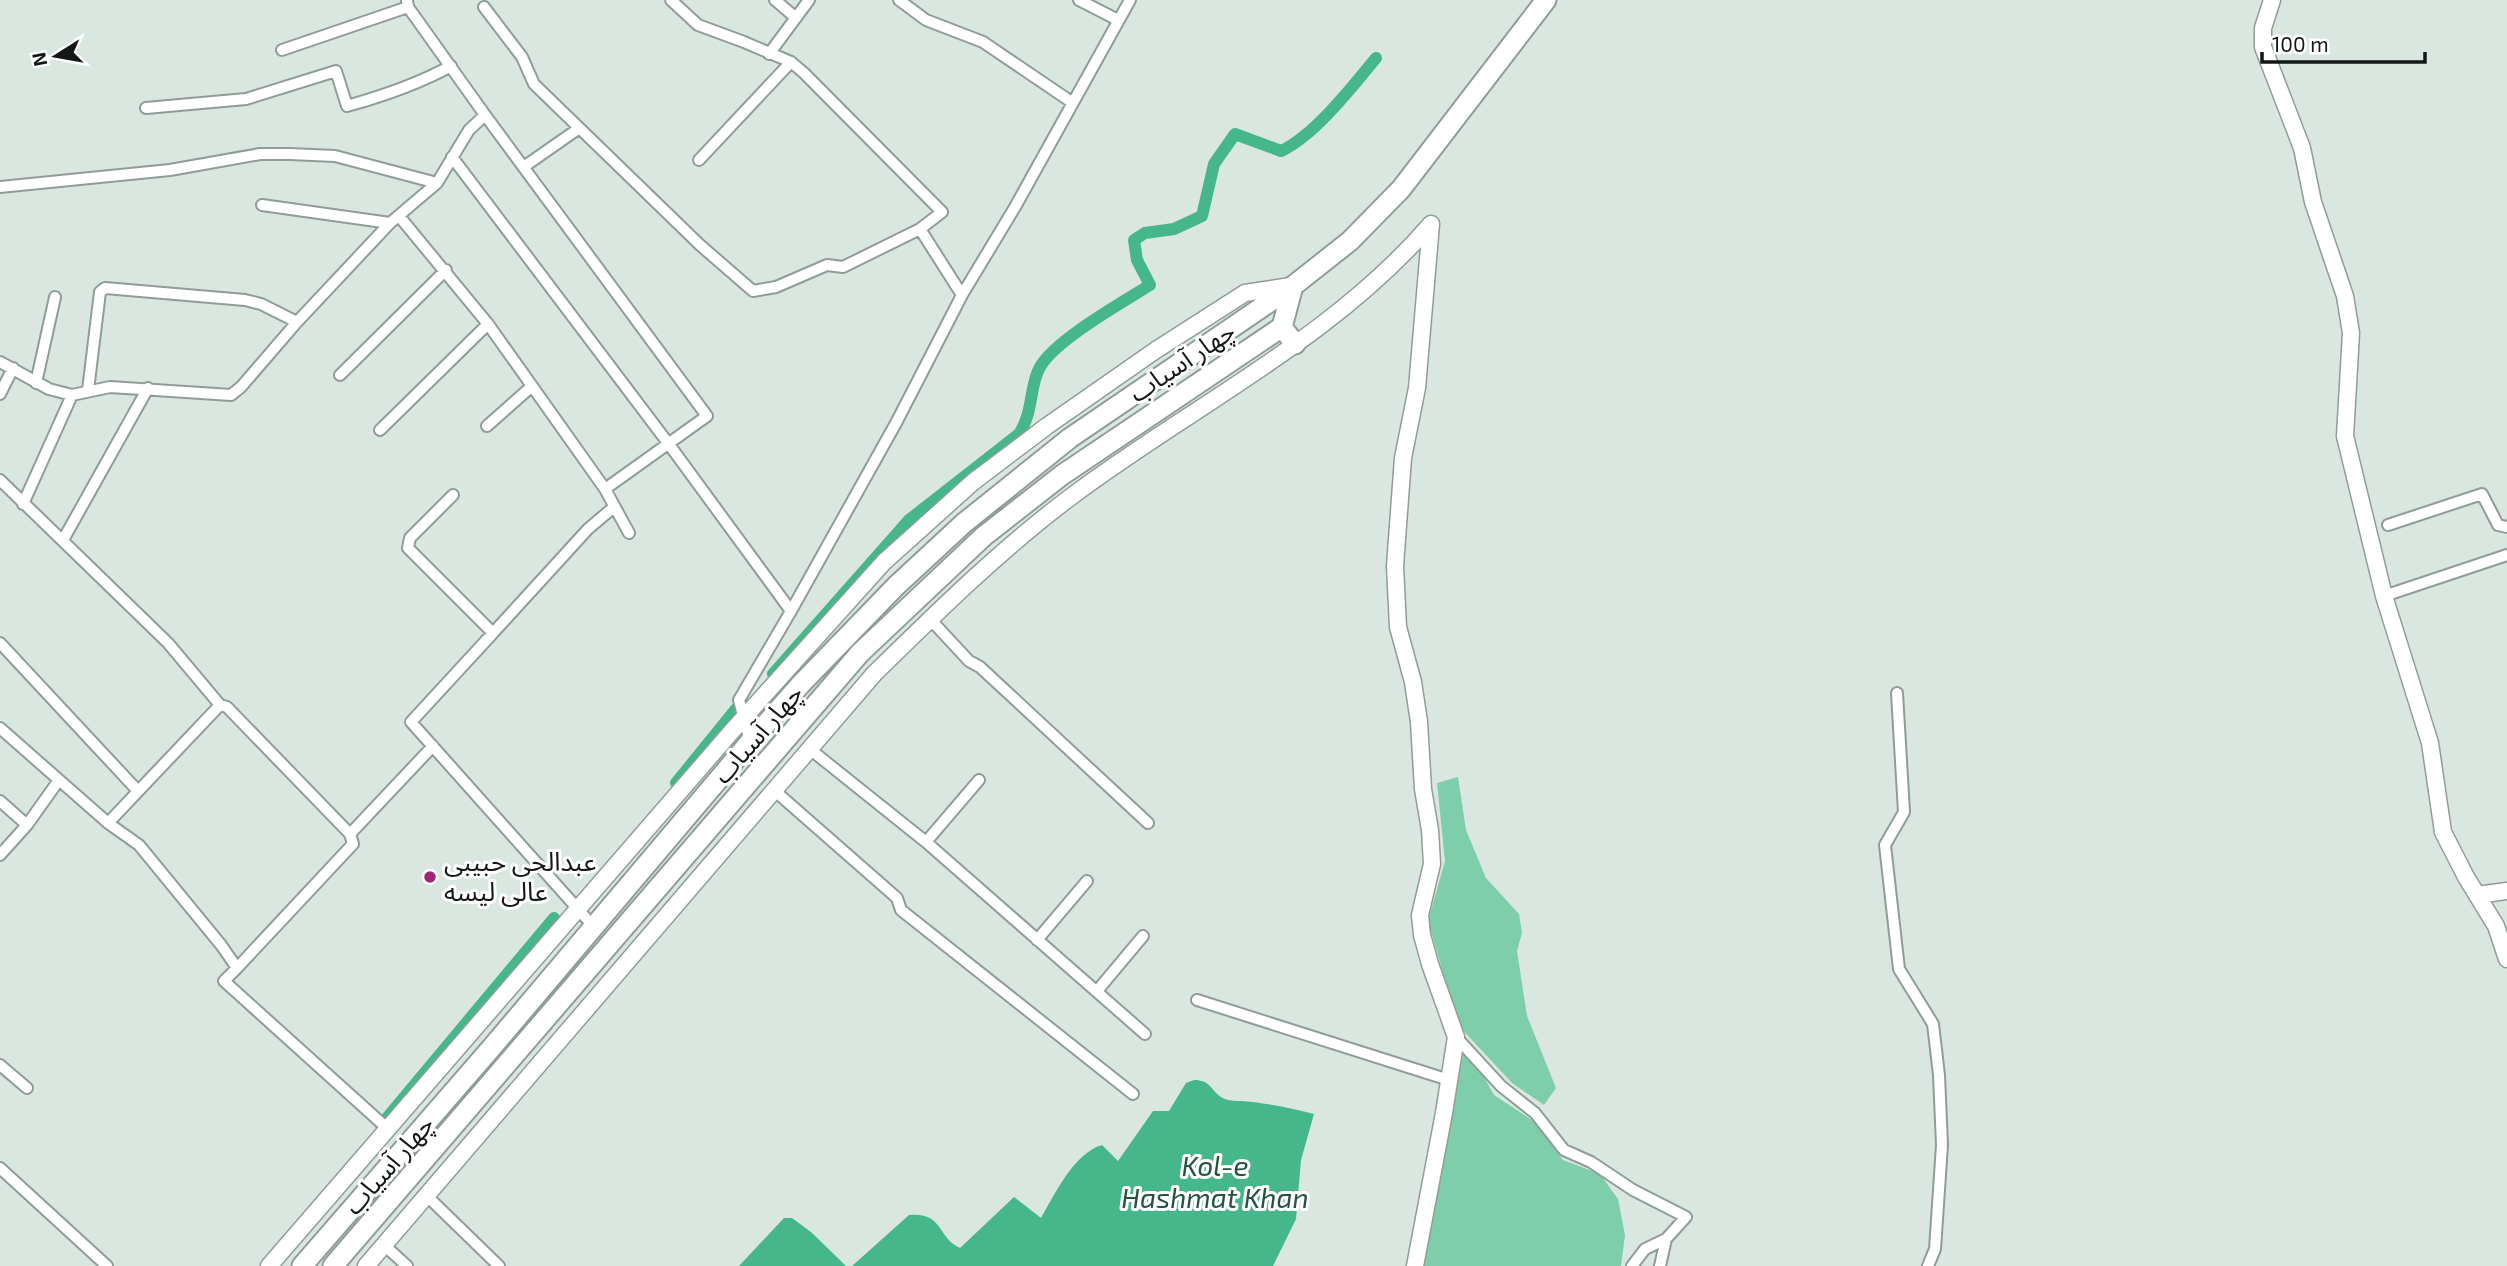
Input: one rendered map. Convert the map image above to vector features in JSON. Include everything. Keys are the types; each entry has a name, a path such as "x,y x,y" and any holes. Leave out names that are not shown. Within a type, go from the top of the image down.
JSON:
{"highway":[{"name":"چهار آسیاب","path":"302,1266 750,741 886,596 964,523 1070,439 1293,286 1350,241 1401,189 1546,0"},
{"path":"1293,286 1282,327 1295,344"},
{"name":"چهار آسیاب","path":"333,1266 860,653 985,536 1062,475 1282,327"}],"street":[{"path":"484,7 522,57 534,85 700,245 753,291 776,287 827,265 843,267 920,229 942,212 791,62 698,26 671,0"},
{"path":"775,0 796,18"},
{"path":"769,54 809,0"},
{"path":"899,0 926,20 983,41 1073,103"},
{"path":"1079,0 1118,20"},
{"path":"750,741 738,700 791,611 896,422 962,295 1130,0"},
{"path":"2272,0 2263,28 2263,47 2302,148 2313,202 2345,296 2351,333 2345,436 2384,596 2430,743 2443,832 2496,926 2507,959"},
{"path":"282,50 408,3 485,115 707,416 605,489"},
{"path":"699,160 791,62"},
{"path":"146,108 246,99 336,71 347,106 415,84 451,66"},
{"path":"0,362 36,383 72,395 110,387 231,395 394,219 437,183 469,130 485,115"},
{"path":"524,166 578,129"},
{"path":"0,187 170,170 260,154 335,156 437,183"},
{"path":"452,157 791,611"},
{"path":"262,205 394,219 446,270 488,324 605,489 629,533"},
{"path":"366,1266 874,674 961,588 1071,496 1335,315 1410,248 1431,224 1417,388 1403,458 1395,566 1398,627 1413,682 1419,722 1423,789 1430,830 1432,864 1420,915 1422,935 1456,1037 1502,1086 1535,1113 1564,1150 1591,1163 1633,1190 1686,1216 1666,1239 1645,1249 1632,1266"},
{"path":"920,229 962,295"},
{"path":"340,375 446,270"},
{"path":"269,1266 384,1125 577,911 743,718 884,562 973,482 1101,388 1245,292 1293,286"},
{"path":"88,390 100,292 104,288 245,300 261,304 297,322"},
{"path":"36,383 55,297"},
{"path":"380,430 488,324"},
{"path":"0,394 13,368"},
{"path":"487,426 531,387"},
{"path":"63,540 148,388"},
{"path":"23,504 72,395"},
{"path":"0,480 168,643 220,705 227,707 350,834 353,844 224,981 384,1125"},
{"path":"2388,525 2482,494 2498,525 2507,527"},
{"path":"453,495 410,538 408,548 493,633"},
{"path":"594,927 411,722 588,529 614,507"},
{"path":"2384,596 2507,555"},
{"path":"930,619 969,660 980,667 1148,823"},
{"path":"0,643 138,791"},
{"path":"1897,693 1904,812 1885,845 1899,968 1933,1024 1939,1075 1941,1157 1935,1249 1928,1266"},
{"path":"108,823 220,705"},
{"path":"0,728 108,823 139,845 237,968"},
{"path":"350,834 433,746"},
{"path":"811,750 926,842 1145,1034"},
{"path":"0,855 27,825 58,780"},
{"path":"926,842 979,780"},
{"path":"775,791 897,898 901,910 1133,1094"},
{"path":"0,801 27,825"},
{"path":"1037,940 1087,881"},
{"path":"2477,895 2507,891"},
{"path":"1097,991 1143,936"},
{"path":"1198,1000 1449,1080"},
{"path":"1415,1266 1456,1037"},
{"path":"0,1065 27,1088"},
{"path":"0,1168 107,1266"},
{"path":"427,1196 499,1266"},
{"path":"1660,1266 1666,1239"},
{"path":"384,1245 407,1266"}],"shaded area":[{"path":"1458,777 1466,830 1486,878 1519,914 1522,933 1517,951 1527,1016 1556,1088 1544,1105 1512,1083 1458,1025 1428,921 1445,861 1437,783"},
{"path":"1464,1051 1479,1068 1494,1095 1535,1122 1563,1160 1600,1174 1618,1199 1625,1235 1621,1266 1420,1266"}],"water":[{"name":"Kol-e Hashmat Khan","path":"1194,1080 1207,1083 1226,1099 1269,1104 1314,1114 1301,1160 1296,1219 1273,1266 852,1266 909,1215 928,1217 960,1248 1014,1197 1041,1218 1059,1186 1083,1156 1102,1145 1118,1161 1153,1111 1169,1111 1186,1083"},
{"path":"784,1218 792,1218 811,1232 846,1266 739,1266"}],"waterway":[{"path":"773,674 909,520 1019,434 1027,416 1034,382 1048,356 1090,322 1150,285 1137,260 1134,240 1145,233 1174,229 1202,216 1214,164 1235,134 1281,151 1294,144 1345,96 1376,58"},
{"path":"676,783 736,709"},
{"path":"381,1125 554,918"}],"place":[{"name":"عبدالحی حبیبی عالی لیسه","path":"430,877"}]}
